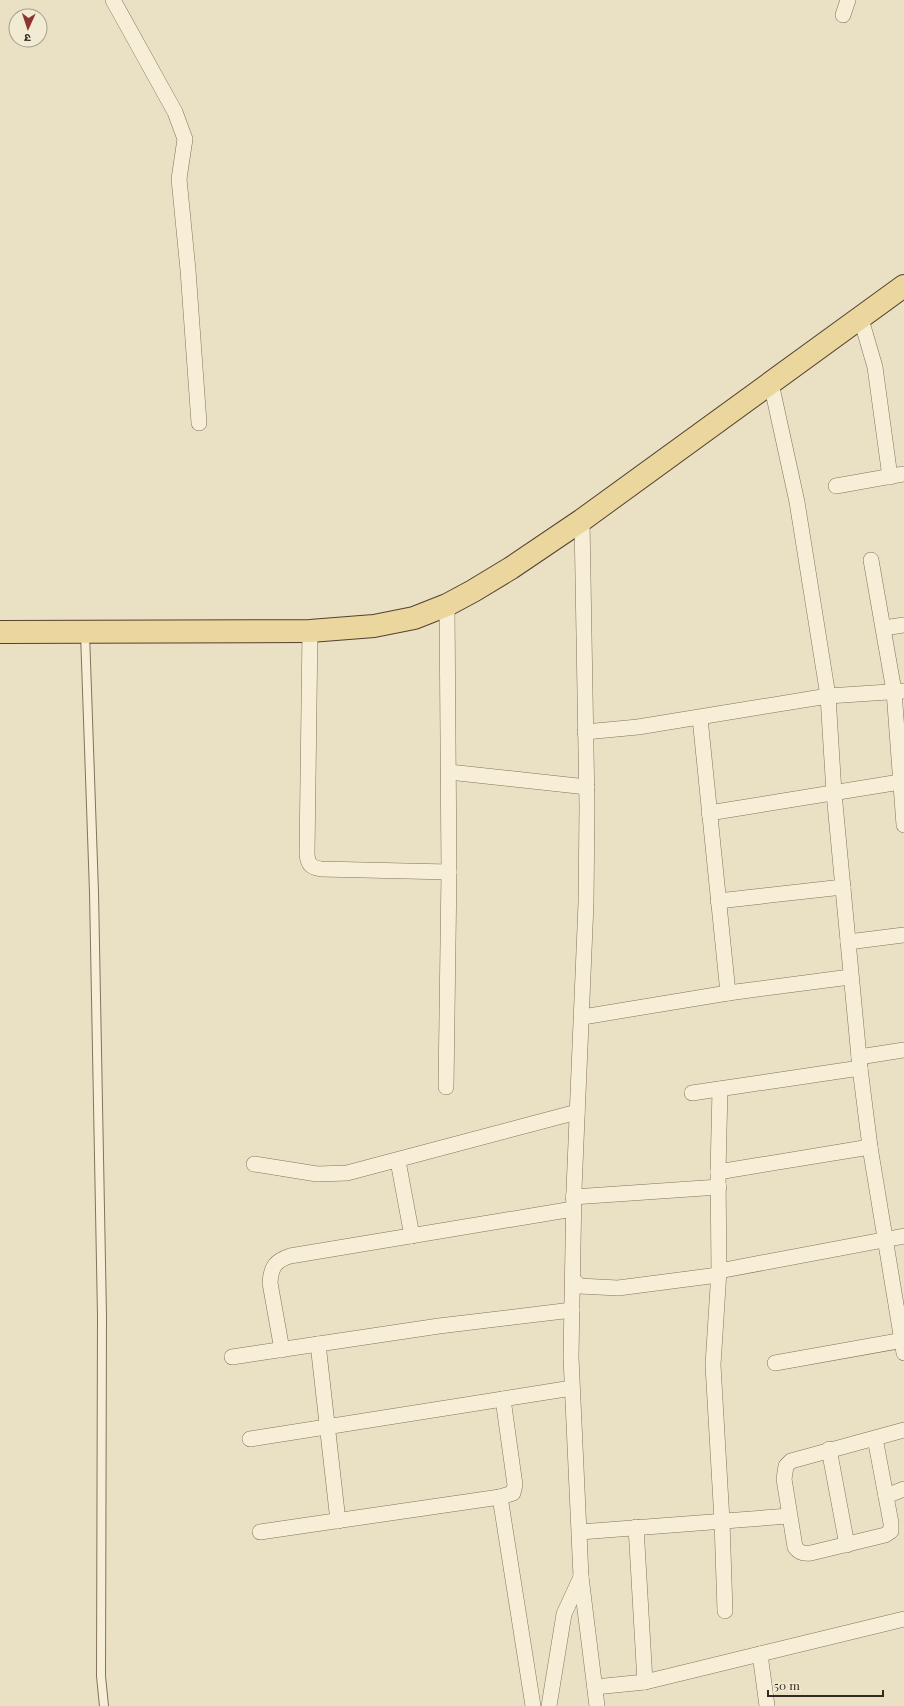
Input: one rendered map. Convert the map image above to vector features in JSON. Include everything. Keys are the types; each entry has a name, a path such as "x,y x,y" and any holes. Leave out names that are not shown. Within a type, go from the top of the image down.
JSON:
{"main road":[{"path":"0,632 310,631 374,626 414,618 447,605 511,568 582,520 861,319 904,286"}],"street":[{"path":"113,0 175,112 185,139 179,179 188,270 199,423"},
{"path":"843,15 848,0"},
{"path":"836,486 897,475 875,368 861,319"},
{"path":"771,383 797,502 828,696 834,793 859,1063 870,1147 903,1344 775,1363"},
{"path":"582,520 587,787 586,903 583,1017 573,1203 572,1388 581,1577 597,1706"},
{"path":"872,560 884,628 899,691 900,782 904,825"},
{"path":"446,1087 449,872 447,605"},
{"path":"884,628 904,625"},
{"path":"310,631 308,863 314,868 322,869 449,872"},
{"path":"585,732 638,727 700,718 828,696 899,691"},
{"path":"700,718 728,993"},
{"path":"449,772 587,787"},
{"path":"709,813 900,782"},
{"path":"718,901 843,887"},
{"path":"848,942 904,935"},
{"path":"583,1017 728,993 850,977"},
{"path":"692,1092 720,1089 859,1063 904,1050"},
{"path":"720,1089 718,1172 720,1271 713,1365 722,1521 725,1611"},
{"path":"254,1164 332,1175 365,1170 577,1112"},
{"path":"718,1172 870,1147"},
{"path":"398,1161 412,1236"},
{"path":"282,1350 270,1282 270,1271 280,1259 290,1256 412,1236 573,1203 719,1187"},
{"path":"573,1279 579,1286 618,1288 718,1275 720,1271 904,1236"},
{"path":"232,1357 439,1326 572,1310"},
{"path":"318,1344 338,1521"},
{"path":"250,1439 572,1388"},
{"path":"260,1532 500,1497 513,1493 515,1488 503,1399"},
{"path":"875,1438 892,1528 889,1533 848,1545 811,1553 801,1553 795,1547 784,1479 786,1466 790,1461 904,1430"},
{"path":"829,1450 848,1545"},
{"path":"886,1496 904,1489"},
{"path":"500,1497 533,1706"},
{"path":"580,1532 789,1516"},
{"path":"636,1527 645,1682"},
{"path":"549,1706 564,1614 581,1577"},
{"path":"595,1687 645,1682 904,1619"},
{"path":"760,1654 767,1706"}],"lane":[{"path":"85,632 94,892 102,1316 101,1676 104,1706"}]}
